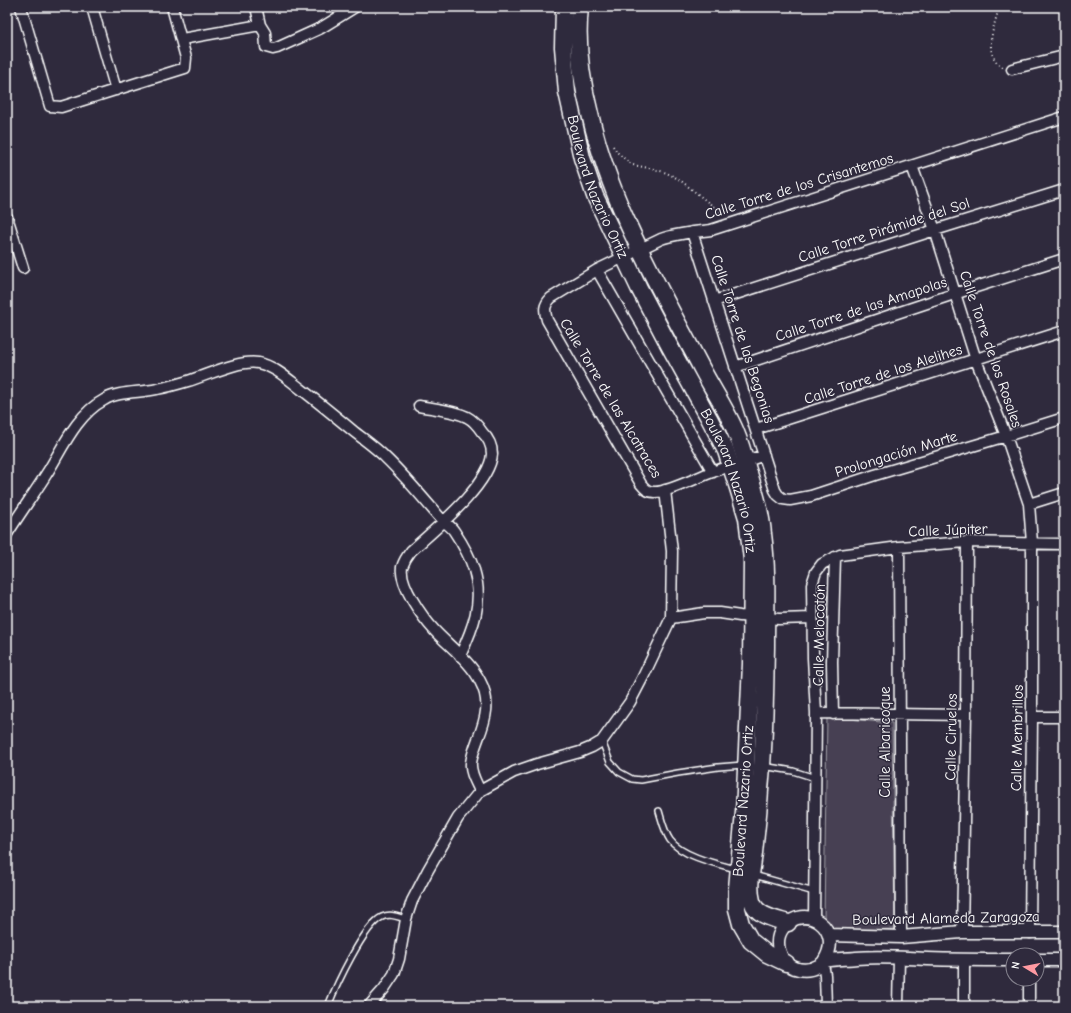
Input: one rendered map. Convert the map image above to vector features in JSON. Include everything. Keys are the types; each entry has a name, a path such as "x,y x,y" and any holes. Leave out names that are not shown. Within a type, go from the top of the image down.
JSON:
{"main road":[{"name":"Boulevard Nazario Ortiz","path":"564,7 563,47 567,92 582,158 595,196 623,257 670,347 726,451 738,463"},
{"name":"Boulevard Nazario Ortiz","path":"580,7 579,44 585,95 593,130 613,190 639,249 734,428 741,447 738,463 747,518 759,617 751,664 754,766 744,812 745,872 737,909 741,924 751,941 767,954 786,963"},
{"name":"Boulevard Nazario Ortiz","path":"745,872 750,884 752,901 755,909 764,915 788,923"}],"street":[{"path":"21,7 50,106 61,107 185,68 186,58 182,39 172,7"},
{"path":"92,7 116,90"},
{"path":"256,7 266,46 273,49 321,28 356,7"},
{"path":"182,39 262,29"},
{"path":"1012,69 1064,56"},
{"name":"Calle Torre de los Crisantemos","path":"547,320 544,311 545,306 551,298 597,270 668,236 711,230 1064,117"},
{"name":"Calle Torre de los Rosales","path":"912,166 935,230 976,360 1006,436 1029,504 1032,543"},
{"name":"Calle Torre Pirámide del Sol","path":"714,301 1064,190"},
{"path":"7,217 23,268"},
{"name":"Calle Torre de las Begonias","path":"692,232 764,455"},
{"name":"Calle Torre de las Amapolas","path":"736,367 1064,259"},
{"path":"597,270 713,472"},
{"name":"Calle Torre de las Alcatraces","path":"547,320 641,484 650,492 666,490"},
{"name":"Calle Torre de los Alelihes","path":"756,430 1064,331"},
{"path":"7,534 47,473 68,437 85,416 104,399 118,395 155,390 240,364 256,363 270,367 291,382 331,412 384,456 453,530 464,547 474,568 478,585 478,603 475,619 460,656"},
{"path":"419,406 452,412 468,418 479,427 489,439 492,453 489,466 482,480 468,496 411,551 402,568 404,584 411,598 434,630 469,665 480,679 484,690 487,705 485,718 471,763 472,775 480,792"},
{"name":"Prolongación Marte","path":"764,455 775,490 783,499 790,500 811,496 875,475 1064,418"},
{"path":"369,1006 394,974 399,959 406,919 412,901 428,870 458,818 480,792 514,772 592,748 602,741 630,702 671,618 672,551 666,490 738,463 764,455"},
{"path":"1029,504 1064,493"},
{"name":"Calle Júpiter","path":"835,557 840,555 899,547 967,542 1064,544"},
{"name":"Calle Ciruelos","path":"962,932 966,715 967,542"},
{"name":"Calle Membrillos","path":"1030,933 1032,543"},
{"name":"Calle Albaricoque","path":"899,547 901,937"},
{"path":"814,919 816,713 812,584 816,572 822,564 835,557"},
{"name":"Calle Melocotón","path":"833,714 832,662 835,557"},
{"path":"671,618 704,613 759,617 812,618"},
{"path":"816,713 966,715"},
{"path":"1032,717 1064,717"},
{"path":"822,963 828,955 831,941 826,928 820,922 805,917 796,918 788,923 782,929 778,947 786,963 793,968 802,970 811,969 822,963 865,958 1005,960"},
{"name":"Boulevard Alameda Zaragoza","path":"829,935 901,937 962,932 1064,932"},
{"path":"898,958 898,1006"},
{"path":"964,960 964,1006"},
{"path":"1045,960 1064,960"},
{"path":"822,963 825,975 826,1006"},
{"path":"1029,987 1029,1006"}],"lane":[{"path":"602,741 610,762 619,772 632,779 641,780 718,766 754,766 793,771 815,778"},
{"path":"659,811 669,839 676,847 685,853 814,892"},
{"path":"328,1006 345,968 372,925 383,916 391,914 406,919"}],"path":[{"path":"999,7 991,36 990,44 992,54 996,61 1002,66 1012,69"},
{"path":"610,142 618,153 633,165 667,173 680,180 733,223"}],"shaded area":[{"path":"827,717 892,723 895,929 837,931 824,920"}]}
